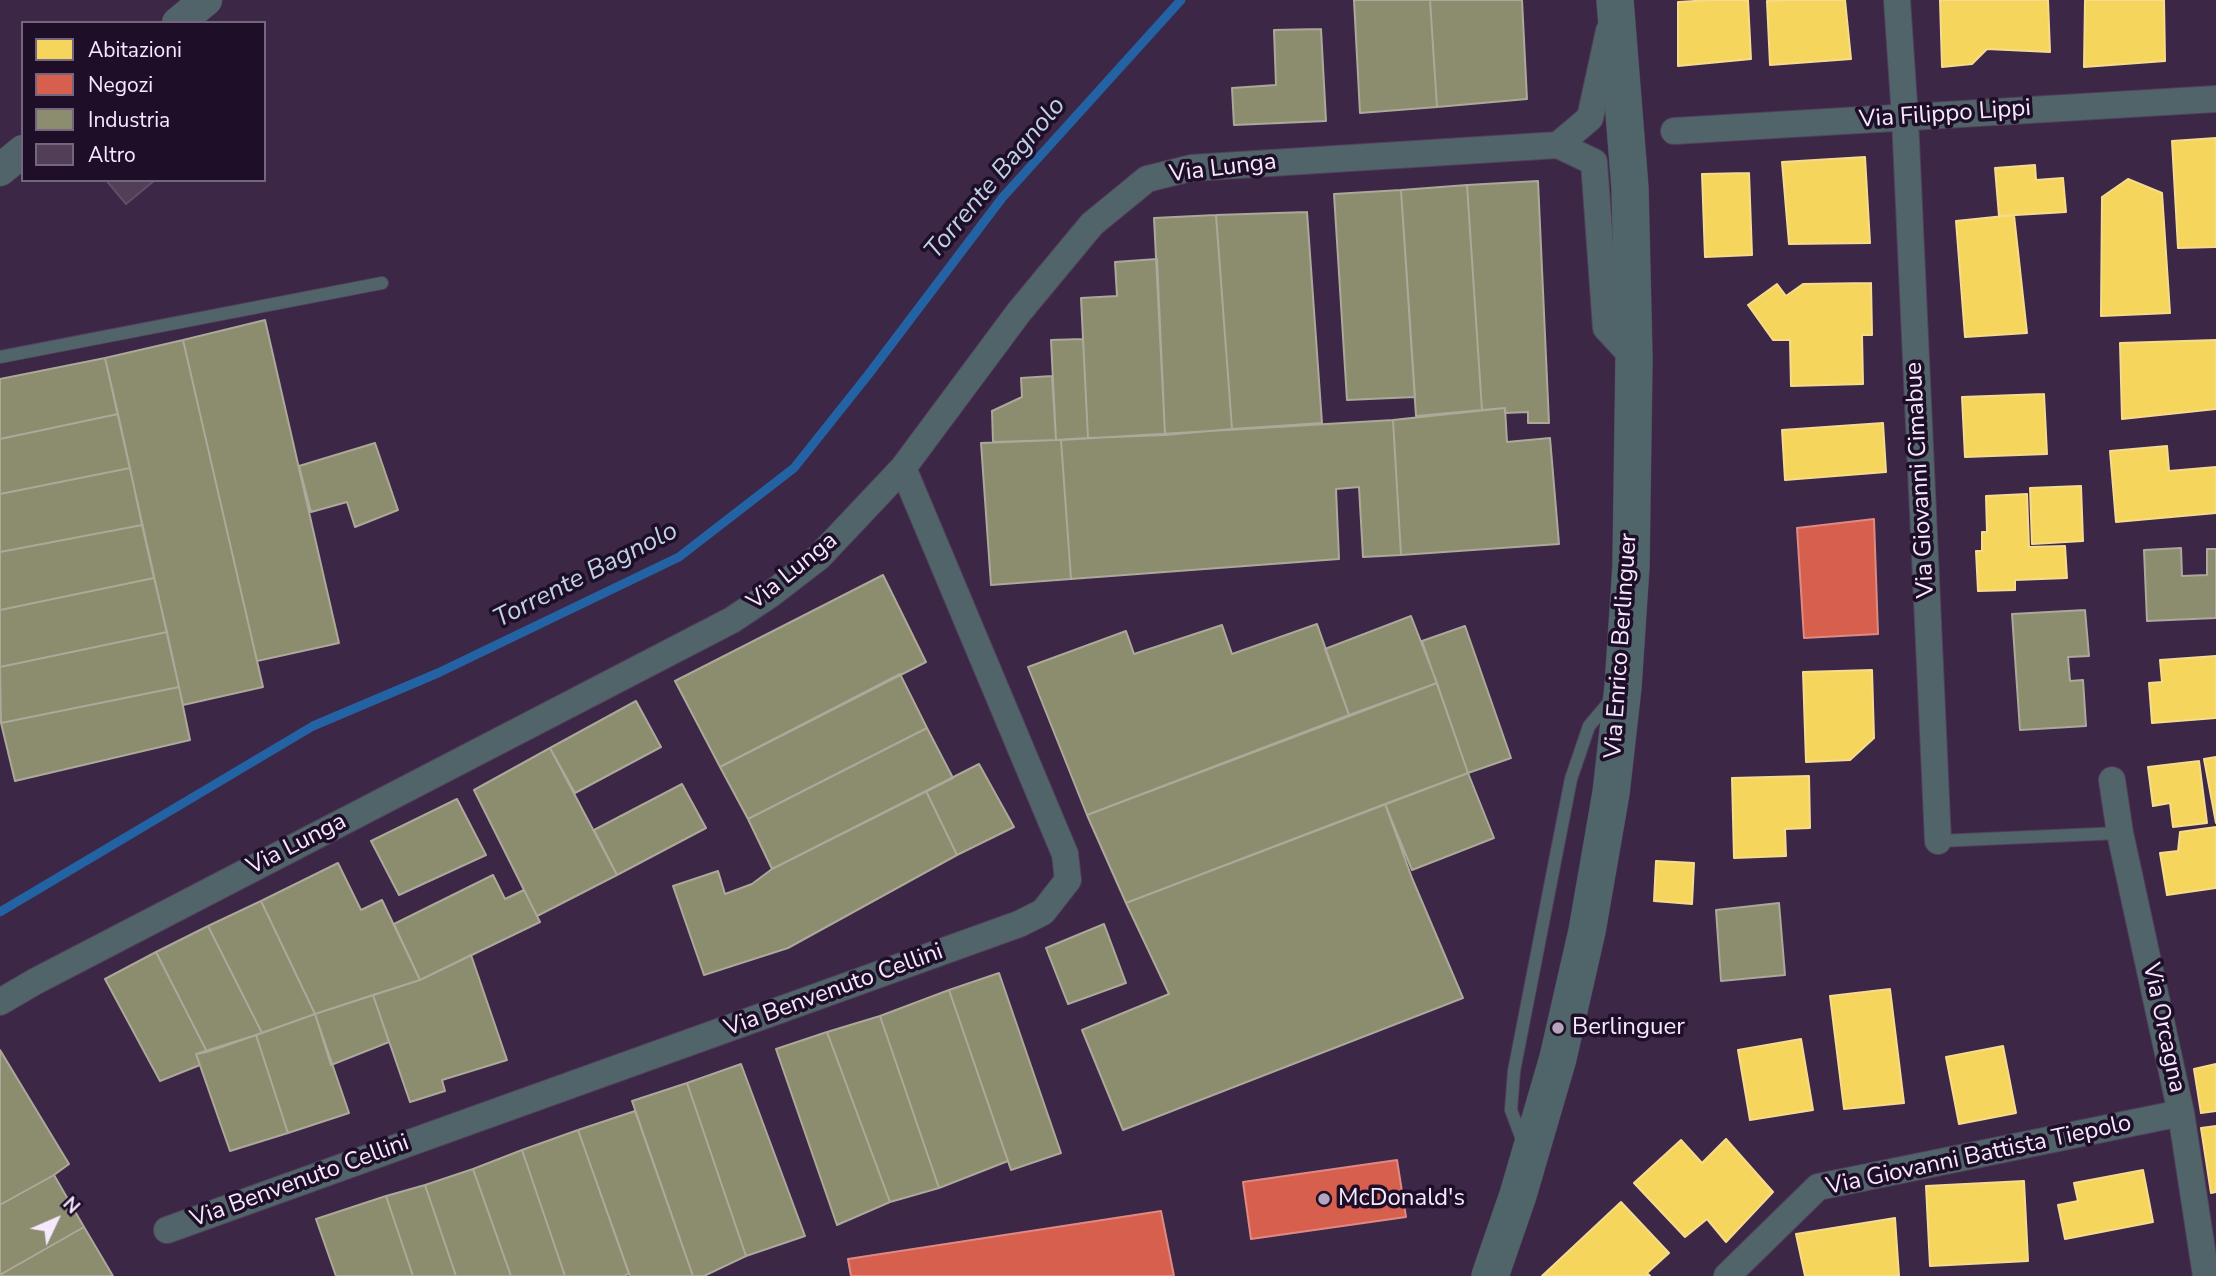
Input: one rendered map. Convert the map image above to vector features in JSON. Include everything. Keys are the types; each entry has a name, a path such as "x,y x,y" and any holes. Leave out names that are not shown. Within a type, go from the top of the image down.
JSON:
{"main road":[{"name":"Via Enrico Berlinguer","path":"1490,1276 1530,1158 1558,1058 1587,931 1611,793 1623,687 1631,566 1634,358 1630,188 1615,0"}],"street":[{"path":"180,21 206,0"},
{"path":"1615,0 1590,118 1558,145 1594,162 1606,328 1634,358"},
{"name":"Via Giovanni Cimabue","path":"1897,0 1905,118 1938,841"},
{"name":"Via Filippo Lippi","path":"1674,131 2216,99"},
{"name":"Via Lunga","path":"0,1002 732,620 819,557 903,468 1019,312 1092,224 1147,179 1191,168 1558,145"},
{"path":"0,170 21,153"},
{"name":"Via Benvenuto Cellini","path":"167,1230 1019,924 1043,912 1068,880 1065,854 903,468"},
{"name":"Via Orcagna","path":"2112,780 2120,832 2181,1113 2206,1276"},
{"name":"Via Giovanni Battista Tiepolo","path":"1727,1276 1818,1187 2181,1113"}],"lane":[{"path":"0,358 382,283"},
{"path":"1938,841 2120,832"}],"building: Abitazioni":[{"path":"1748,0 1751,59 1678,66 1678,2"},
{"path":"1845,0 1851,59 1770,65 1767,1"},
{"path":"1940,0 2048,0 2050,52 1987,49 1972,64 1942,67"},
{"path":"2085,0 2164,0 2165,61 2084,67"},
{"path":"2216,138 2216,247 2178,248 2172,141"},
{"path":"1865,157 1870,243 1789,244 1782,162"},
{"path":"2035,165 2036,180 2063,178 2066,212 1999,216 1995,168"},
{"path":"1749,173 1752,255 1705,257 1702,174"},
{"path":"2128,179 2162,193 2170,313 2101,316 2102,197"},
{"path":"2014,215 2027,333 1965,337 1956,221"},
{"path":"1871,283 1872,335 1862,335 1863,384 1791,386 1790,340 1773,340 1748,305 1777,284 1786,296 1803,284"},
{"path":"2216,340 2216,409 2122,419 2120,343"},
{"path":"2044,394 2047,454 1965,457 1962,397"},
{"path":"1883,423 1886,472 1785,480 1782,430"},
{"path":"2167,446 2169,471 2216,467 2216,513 2116,522 2110,451"},
{"path":"2081,486 2083,541 2032,544 2030,488"},
{"path":"2027,494 2029,547 2065,546 2067,578 2015,580 2015,590 1978,591 1976,551 1982,551 1982,532 1987,532 1986,496"},
{"path":"2216,656 2216,718 2152,723 2149,683 2162,682 2160,660"},
{"path":"1872,670 1874,738 1850,760 1806,762 1803,672"},
{"path":"2216,757 2216,823 2204,759"},
{"path":"2199,761 2207,823 2173,827 2170,803 2153,806 2148,767"},
{"path":"1809,776 1810,828 1785,829 1786,856 1734,858 1732,778"},
{"path":"2216,827 2216,888 2167,895 2160,853 2178,851 2180,832"},
{"path":"1656,861 1694,863 1692,904 1654,901"},
{"path":"1890,989 1904,1103 1844,1109 1830,996"},
{"path":"1801,1039 1813,1110 1750,1120 1738,1050"},
{"path":"2003,1046 2016,1113 1959,1124 1946,1057"},
{"path":"2216,1064 2216,1111 2201,1113 2194,1069"},
{"path":"2216,1126 2216,1192 2211,1193 2201,1128"},
{"path":"1726,1139 1773,1192 1726,1242 1707,1219 1685,1237 1634,1183 1681,1140 1702,1163"},
{"path":"2143,1170 2153,1222 2065,1239 2058,1205 2078,1201 2074,1183"},
{"path":"2024,1181 2028,1261 1930,1266 1926,1186"},
{"path":"1621,1202 1669,1253 1647,1273 1650,1276 1542,1276"},
{"path":"1895,1218 1899,1276 1805,1276 1796,1234"}],"building: Negozi":[{"path":"1874,519 1878,634 1804,638 1797,528"},
{"name":"McDonald's","path":"1397,1160 1406,1217 1251,1239 1243,1182"},
{"path":"1161,1211 1174,1276 851,1276 848,1259"}],"building: Industria":[{"path":"1354,0 1430,0 1437,107 1360,113"},
{"path":"1430,0 1522,0 1527,99 1437,107"},
{"path":"1321,29 1326,121 1234,125 1232,88 1276,85 1274,30"},
{"path":"1538,181 1549,423 1528,423 1528,412 1505,413 1505,408 1482,410 1467,185"},
{"path":"1467,185 1482,410 1416,416 1401,190"},
{"path":"1401,190 1415,397 1347,400 1334,194"},
{"path":"1307,212 1322,423 1232,429 1216,215"},
{"path":"1216,215 1232,429 1165,435 1154,218"},
{"path":"1157,259 1165,435 1088,438 1081,298 1117,296 1115,262"},
{"path":"265,320 339,643 257,661 183,340"},
{"path":"1083,339 1088,438 1056,440 1051,340"},
{"path":"183,340 263,687 183,705 105,358"},
{"path":"105,358 118,414 0,439 0,379"},
{"path":"1052,376 1056,440 993,442 992,411 1022,397 1021,378"},
{"path":"1505,408 1507,442 1550,438 1559,544 1401,555 1393,420"},
{"path":"118,414 130,468 0,494 0,439"},
{"path":"1393,420 1401,555 1363,557 1359,487 1336,489 1339,559 1071,579 1061,440"},
{"path":"1061,440 1071,579 991,585 981,443"},
{"path":"375,443 398,510 355,527 347,502 311,512 299,466"},
{"path":"130,468 142,525 0,552 0,494"},
{"path":"142,525 154,578 0,610 0,552"},
{"path":"2181,548 2182,576 2207,575 2207,549 2216,549 2216,618 2147,621 2144,550"},
{"path":"883,575 926,662 720,767 675,681"},
{"path":"154,578 167,632 0,667 0,610"},
{"path":"2085,610 2089,656 2068,657 2070,681 2083,680 2086,726 2020,730 2012,614"},
{"path":"1411,616 1437,683 1349,715 1325,649"},
{"path":"1317,624 1349,715 1087,815 1028,667 1126,631 1134,654 1222,625 1232,654"},
{"path":"1465,626 1511,758 1468,773 1422,641"},
{"path":"167,632 179,687 1,723 0,667"},
{"path":"900,674 927,728 748,819 720,767"},
{"path":"1437,683 1468,773 1126,903 1087,815"},
{"path":"179,687 190,740 15,781 1,723"},
{"path":"636,701 661,747 575,793 550,748"},
{"path":"927,728 953,778 772,869 748,819"},
{"path":"550,748 617,875 537,916 474,790"},
{"path":"979,764 1014,827 957,855 926,791"},
{"path":"1468,773 1494,838 1412,870 1385,804"},
{"path":"682,784 706,828 617,875 594,830"},
{"path":"926,791 957,855 788,948 704,975 673,886 718,871 725,894 752,884 772,869"},
{"path":"457,799 486,855 399,895 371,841"},
{"path":"1385,804 1412,878 1463,998 1123,1130 1082,1030 1169,994 1126,903"},
{"path":"338,863 361,910 382,900 420,980 315,1014 261,901"},
{"path":"493,875 505,899 524,890 540,922 420,980 394,924"},
{"path":"261,901 315,1014 262,1033 208,926"},
{"path":"1779,903 1785,975 1721,981 1716,910"},
{"path":"1104,924 1126,983 1068,1004 1046,948"},
{"path":"208,926 262,1033 207,1052 156,952"},
{"path":"156,952 207,1052 196,1054 200,1065 160,1081 105,979"},
{"path":"471,955 507,1060 442,1080 445,1091 410,1102 373,995 420,980"},
{"path":"999,973 1061,1153 1011,1170 949,990"},
{"path":"949,990 1008,1161 939,1188 880,1016"},
{"path":"373,995 389,1042 331,1065 315,1014"},
{"path":"315,1014 349,1113 288,1133 256,1035"},
{"path":"880,1016 939,1188 890,1202 827,1032"},
{"path":"827,1032 890,1202 837,1225 776,1049"},
{"path":"256,1035 288,1133 230,1151 196,1054"},
{"path":"0,1050 69,1164 0,1205"},
{"path":"741,1064 805,1236 746,1256 687,1083"},
{"path":"687,1083 746,1256 704,1276 693,1276 632,1101"},
{"path":"635,1111 693,1276 630,1276 578,1130"},
{"path":"578,1130 629,1274 624,1276 565,1276 522,1150"},
{"path":"522,1150 565,1276 511,1276 473,1169"},
{"path":"473,1169 511,1276 456,1276 425,1185"},
{"path":"54,1175 84,1227 0,1275 0,1205"},
{"path":"425,1185 456,1276 413,1276 386,1196"},
{"path":"386,1196 413,1276 336,1276 316,1219"},
{"path":"84,1227 113,1276 0,1276 0,1275"}],"building: Altro":[{"path":"108,182 153,182 126,204"}],"waterway":[{"name":"Torrente Bagnolo","path":"0,912 313,726 438,673 679,557 794,468 1002,198 1181,0"}],"place":[{"name":"Berlinguer","path":"1558,1028"},
{"name":"McDonald's","path":"1324,1199"}]}
